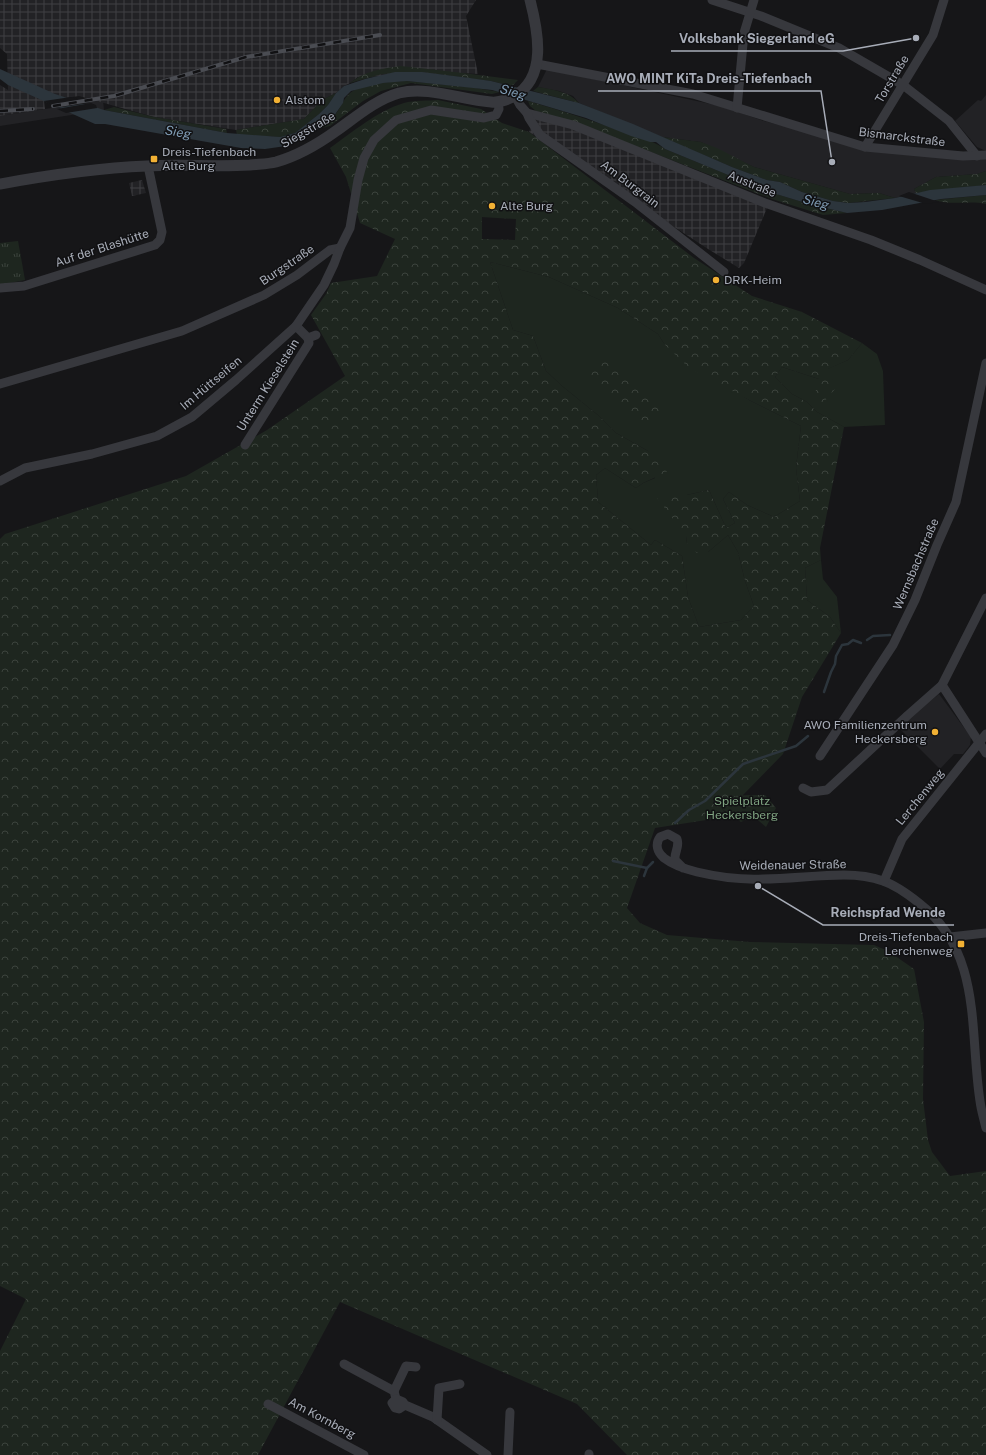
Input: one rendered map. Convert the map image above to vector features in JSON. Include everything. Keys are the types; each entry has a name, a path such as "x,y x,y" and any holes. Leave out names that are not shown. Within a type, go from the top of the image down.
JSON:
{"street":[{"path":"340,248 350,228 358,180 364,158 374,140 396,120 431,110 484,118 496,115 499,109 522,90 528,83 537,64 537,37 530,0"},
{"path":"712,0 760,16 839,48 902,85 949,121 982,156"},
{"path":"737,108 744,33 754,0"},
{"name":"Torstraße","path":"865,147 933,35 944,0"},
{"name":"Bismarckstraße","path":"537,64 693,94 865,147 963,156 982,156"},
{"name":"Siegstraße","path":"0,184 83,171 148,166 237,166 275,162 303,151 334,132 375,103 386,97 400,93 425,92 492,102 509,101"},
{"path":"509,101 527,113"},
{"name":"Am Burgrain","path":"527,113 540,135 629,198 724,272"},
{"name":"Austraße","path":"527,113 573,125 765,203 871,240 986,290"},
{"name":"Auf der Blashütte","path":"0,288 24,286 155,246 160,240 162,232 148,166"},
{"name":"Im Hüttseifen","path":"0,481 25,468 92,454 157,436 192,417 296,326 324,285 340,248"},
{"name":"Burgstraße","path":"0,384 182,331 264,295 297,275 330,250 340,248"},
{"name":"Unterm Kieselstein","path":"245,445 312,336 296,326"},
{"name":"Wernsbachstraße","path":"820,756 893,645 915,600 956,502 986,363"},
{"path":"803,788 811,792 827,790 942,685 986,598"},
{"path":"942,685 986,753"},
{"name":"Lerchenweg","path":"884,881 902,839 986,734"},
{"name":"Weidenauer Straße","path":"683,868 739,879 846,875 884,881 914,899 931,913 950,937 963,964 970,993 980,1102 986,1128"},
{"path":"950,937 986,933"},
{"path":"344,1364 395,1395 405,1405 437,1420 487,1455"},
{"path":"395,1395 406,1366 416,1367"},
{"path":"437,1420 439,1388 460,1384"},
{"name":"Am Kornberg","path":"268,1404 364,1455"},
{"path":"508,1455 510,1412"}],"shaded area":[{"path":"0,0 476,0 466,16 478,74 463,73 358,77 336,93 322,100 304,119 236,130 154,117 79,96 44,101 45,109 0,116 0,85 8,90 7,54 0,48"},
{"path":"547,69 720,106 764,121 886,152 986,159 986,171 977,174 936,177 914,189 916,193 895,198 879,193 850,194 754,167 701,142 662,137 579,103 573,96 559,91 538,87"},
{"path":"986,95 986,151 977,147 955,121 978,100 981,101"},
{"path":"103,100 104,110 0,126 0,116"},
{"path":"536,111 767,208 744,263 739,268 529,132"},
{"path":"142,180 146,193 132,196 129,183"},
{"name":"AWO Familienzentrum Heckersberg","path":"939,694 971,737 970,745 963,754 954,754 940,769 898,727"}],"green space":[{"path":"401,66 518,80 512,86 491,81 422,72 382,74 350,83 368,73 381,69"},
{"path":"407,81 469,87 500,92 492,94 411,83 381,91 363,101 330,126 318,129 335,115 348,95 355,90 361,87 377,84"},
{"path":"538,87 565,93 579,103 533,91"},
{"path":"336,93 328,105 319,114 295,133 280,137 237,135 236,130 304,119 322,100"},
{"path":"438,100 481,109 502,123 529,132 694,258 752,296 802,312 862,343 848,360 828,369 834,382 835,389 823,403 814,397 819,379 782,367 775,377 792,394 807,402 817,412 844,427 820,548 821,560 805,568 807,600 830,617 841,633 802,697 783,754 742,796 734,796 722,809 725,812 719,818 655,828 627,908 640,923 667,935 750,942 874,945 888,951 914,969 924,1022 923,1099 928,1140 932,1152 950,1176 986,1171 986,1455 627,1455 577,1404 340,1302 258,1455 0,1455 0,1351 26,1299 0,1286 0,539 5,534 186,476 267,430 345,376 311,315 326,294 331,283 377,276 395,239 360,223 346,177 330,148 384,111 408,102","holes":["482,217 516,219 515,240 482,239","490,262 549,277 618,308 658,334 665,345 688,367 801,426 796,468 800,501 774,517 747,505 729,492 723,499 735,523 726,528 709,490 687,495 657,498 686,536 687,543 697,553 708,552 728,535 738,552 745,581 754,606 741,620 699,627 688,597 682,556 655,540 651,545 598,502 596,475 605,468 636,488 643,483 667,472 648,451 616,433 599,416 546,371 533,336 513,330"]},
{"path":"528,101 653,142 665,149 756,188 809,204 847,213 823,215 772,199 651,152 536,111 530,106"},
{"path":"114,107 154,117 226,129 227,133 104,110"},
{"path":"662,137 701,142 717,148 754,167 850,194 879,193 895,198 848,203 833,201 802,192 780,182 767,180 732,167"},
{"path":"986,171 986,185 916,193 914,189 936,177 977,174"},
{"path":"986,195 986,204 948,203 935,200"},
{"path":"18,241 25,280 0,285 0,243"},
{"path":"490,262 549,277 618,308 658,334 665,345 747,399 801,426 796,468 800,501 774,517 747,505 729,492 723,499 735,523 726,528 709,490 687,495 687,543 708,552 728,535 738,552 745,581 754,606 741,620 699,627 688,597 682,556 655,540 651,545 598,502 596,475 605,468 636,488 655,478 648,451 616,433 599,416 546,371 533,336 513,330"},
{"path":"862,343 877,354 883,371 885,425 844,427 817,412 807,402 792,394 775,377 782,367 819,379 833,381 827,369 848,360"},
{"path":"604,353 665,407 647,429 587,379 594,363"},
{"path":"821,560 823,579 837,597 841,633 830,617 807,600 805,568"},
{"name":"Spielplatz Heckersberg","path":"765,795 776,808 766,827 753,816 741,822 722,809 721,800 734,796"}],"water":[{"name":"Sieg","path":"0,69 55,94 104,110 227,133 280,137 295,133 319,114 328,105 336,93 344,86 365,79 395,72 422,72 470,78 491,81 579,103 633,124 732,167 767,180 780,182 802,192 833,201 848,203 865,202 895,198 930,190 986,185 986,195 941,199 882,210 847,213 809,204 756,188 665,149 656,142 650,142 631,136 586,118 492,90 407,81 383,83 351,91 344,98 343,103 334,116 318,129 298,141 286,146 265,149 241,148 105,124 95,124 8,85 0,79"}],"pier":[{"path":"71,97 89,103 56,108 44,101"},
{"path":"91,103 96,105 97,108 66,113 57,109"},
{"path":"909,192 939,202 926,204 899,196"}],"waterway":[{"path":"867,640 873,636 890,635"},
{"path":"824,692 835,664 836,656 842,645 848,644 853,640 861,643"},
{"path":"675,823 689,810 705,801 743,764 796,746 808,736"},
{"path":"613,861 647,868"},
{"path":"644,876 647,868 653,862"}],"railway":[{"path":"53,106 114,96 246,57 380,35"},
{"path":"0,111 33,109"}],"place":[{"name":"Volksbank Siegerland eG","path":"916,38"},
{"name":"Alstom","path":"277,100"},
{"name":"Dreis-Tiefenbach Alte Burg","path":"154,159"},
{"name":"AWO MINT KiTa Dreis-Tiefenbach","path":"832,162"},
{"name":"Alte Burg","path":"492,206"},
{"name":"DRK-Heim","path":"716,280"},
{"name":"AWO Familienzentrum Heckersberg","path":"935,732"},
{"name":"Reichspfad Wende","path":"758,886"},
{"name":"Dreis-Tiefenbach Lerchenweg","path":"961,944"}]}
